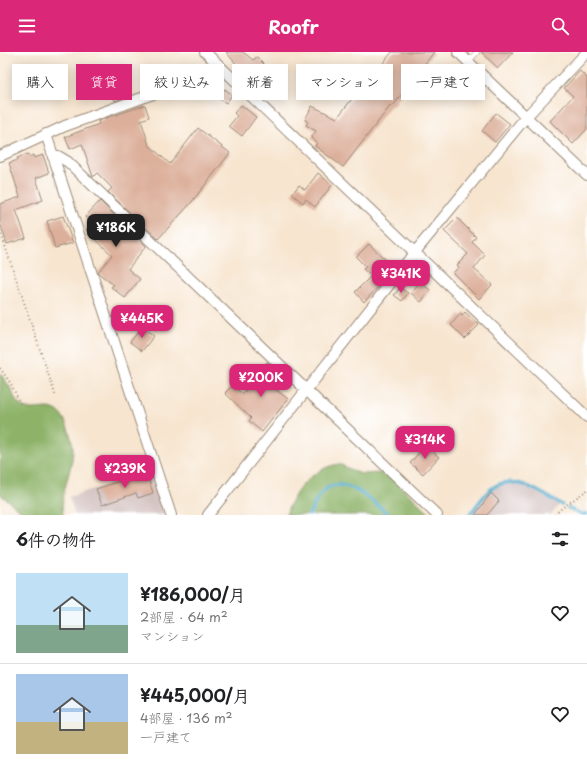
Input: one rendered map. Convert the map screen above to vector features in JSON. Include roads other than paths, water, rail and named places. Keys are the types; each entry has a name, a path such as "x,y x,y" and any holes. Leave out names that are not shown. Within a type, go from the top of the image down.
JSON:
{"street":[{"path":"205,52 218,64"},
{"path":"458,52 587,175"},
{"path":"208,515 414,252 526,117 587,52"},
{"path":"224,70 587,417"},
{"path":"0,156 46,134 140,99"},
{"path":"46,134 171,515"},
{"path":"53,157 58,156 68,162 437,515"}],"lane":[{"path":"468,62 477,52"}],"waterway":[{"path":"469,515 491,489 500,484 509,482 528,486 562,505"},
{"path":"309,515 317,499 324,491 332,486 340,485 358,491 389,515"},
{"path":"568,508 582,514 587,514"}]}
